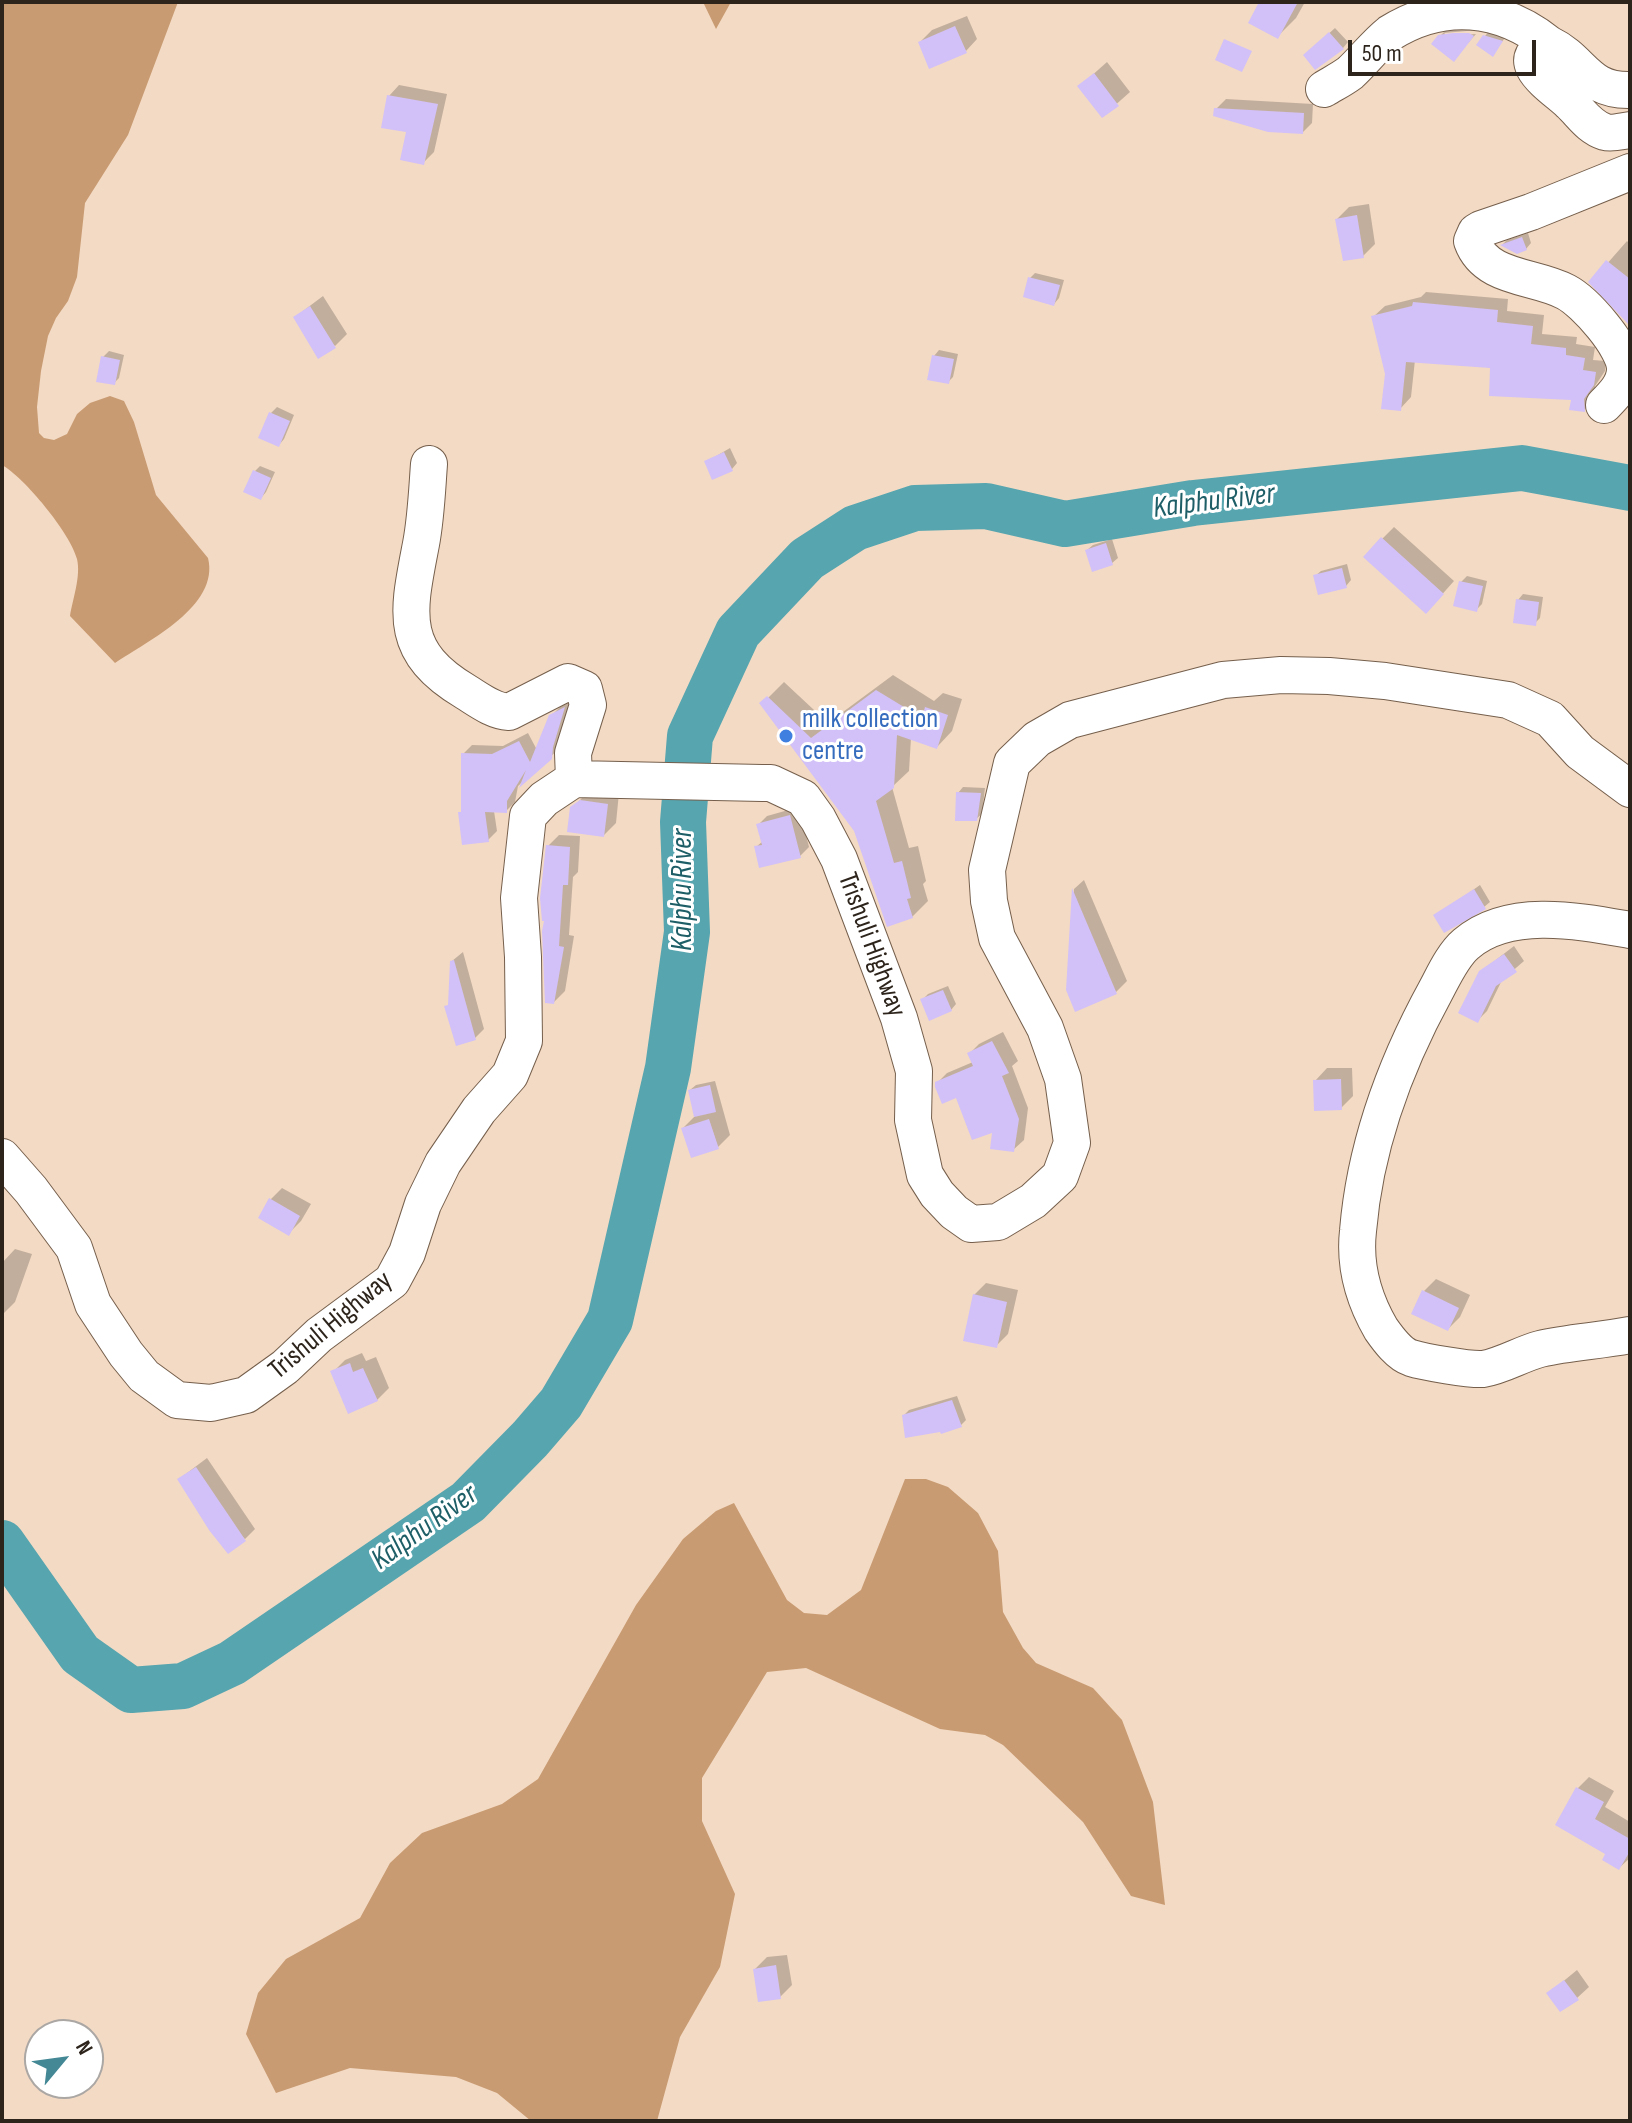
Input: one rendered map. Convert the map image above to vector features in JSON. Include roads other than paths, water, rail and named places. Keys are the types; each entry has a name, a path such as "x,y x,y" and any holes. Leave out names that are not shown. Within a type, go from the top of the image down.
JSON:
{"street":[{"path":"1324,89 1350,72 1393,30 1415,16 1448,8 1476,6 1533,31 1562,50 1602,87 1630,90"},
{"path":"1549,44 1537,49 1533,57 1536,74 1593,126 1608,133 1630,130"},
{"path":"1604,405 1619,389 1626,371 1623,354 1609,335 1582,304 1565,291 1490,265 1476,251 1472,241 1481,229 1507,222 1630,172"},
{"path":"429,464 421,543 411,584 416,643 426,662 446,680 499,712 509,712 568,682 584,689 588,705 573,753 574,779"},
{"name":"Trishuli Highway","path":"2,1157 74,1248 93,1304 144,1376 177,1400 211,1403 246,1395 392,1281 407,1253 423,1204 443,1163 479,1110 510,1075 524,1041 519,898 528,816 544,799 574,779 771,783 803,798 839,859 899,1018 914,1071 913,1120 925,1175 945,1203 971,1224 998,1222 1033,1201 1060,1176 1072,1143 1063,1079 1045,1028 997,938 989,901 987,870 1012,763 1037,739 1070,720 1223,680 1281,675 1329,676 1385,681 1508,700 1550,719 1580,752 1630,789"},
{"path":"1630,930 1530,920 1492,929 1465,944 1447,969 1415,1028 1386,1101 1357,1232 1359,1269 1366,1304 1388,1340 1408,1358 1482,1369 1542,1348 1630,1335"}],"waterway":[{"name":"Kalphu River","path":"2,1543 80,1654 131,1690 183,1686 232,1663 468,1502 561,1403 610,1320 668,1068 687,932 683,822 690,736 738,632 807,559 855,528 915,508 986,506 1065,524 1193,503 1522,468 1630,488"}],"place":[{"name":"milk collection centre","path":"786,736"}]}
